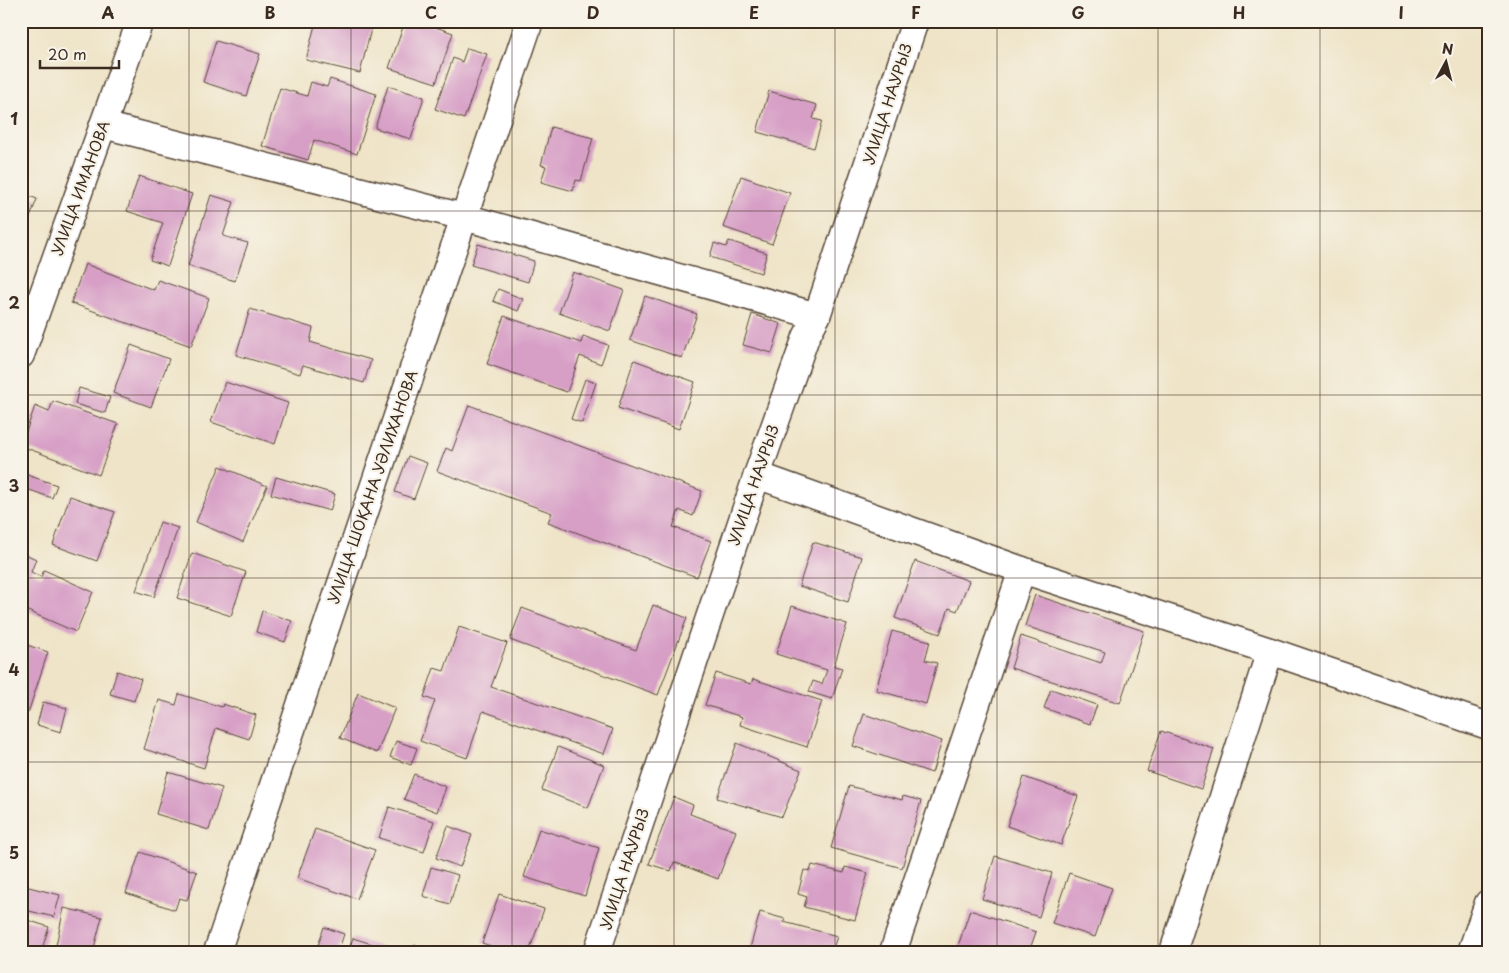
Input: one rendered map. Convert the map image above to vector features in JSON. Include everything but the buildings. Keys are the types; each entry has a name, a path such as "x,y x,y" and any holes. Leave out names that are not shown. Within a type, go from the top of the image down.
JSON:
{"street":[{"name":"УЛИЦА ИМАНОВА","path":"21,355 140,21"},
{"name":"УЛИЦА ШОҚАНА УӘЛИХАНОВА","path":"217,952 530,21"},
{"name":"УЛИЦА НАУРЫЗ","path":"598,952 757,475 806,337 817,316 915,21"},
{"path":"104,126 464,217 817,316"},
{"path":"757,475 1022,570 1270,651 1488,726"},
{"path":"893,952 1022,570"},
{"path":"1173,952 1270,651"},
{"path":"1471,952 1488,903"}]}
